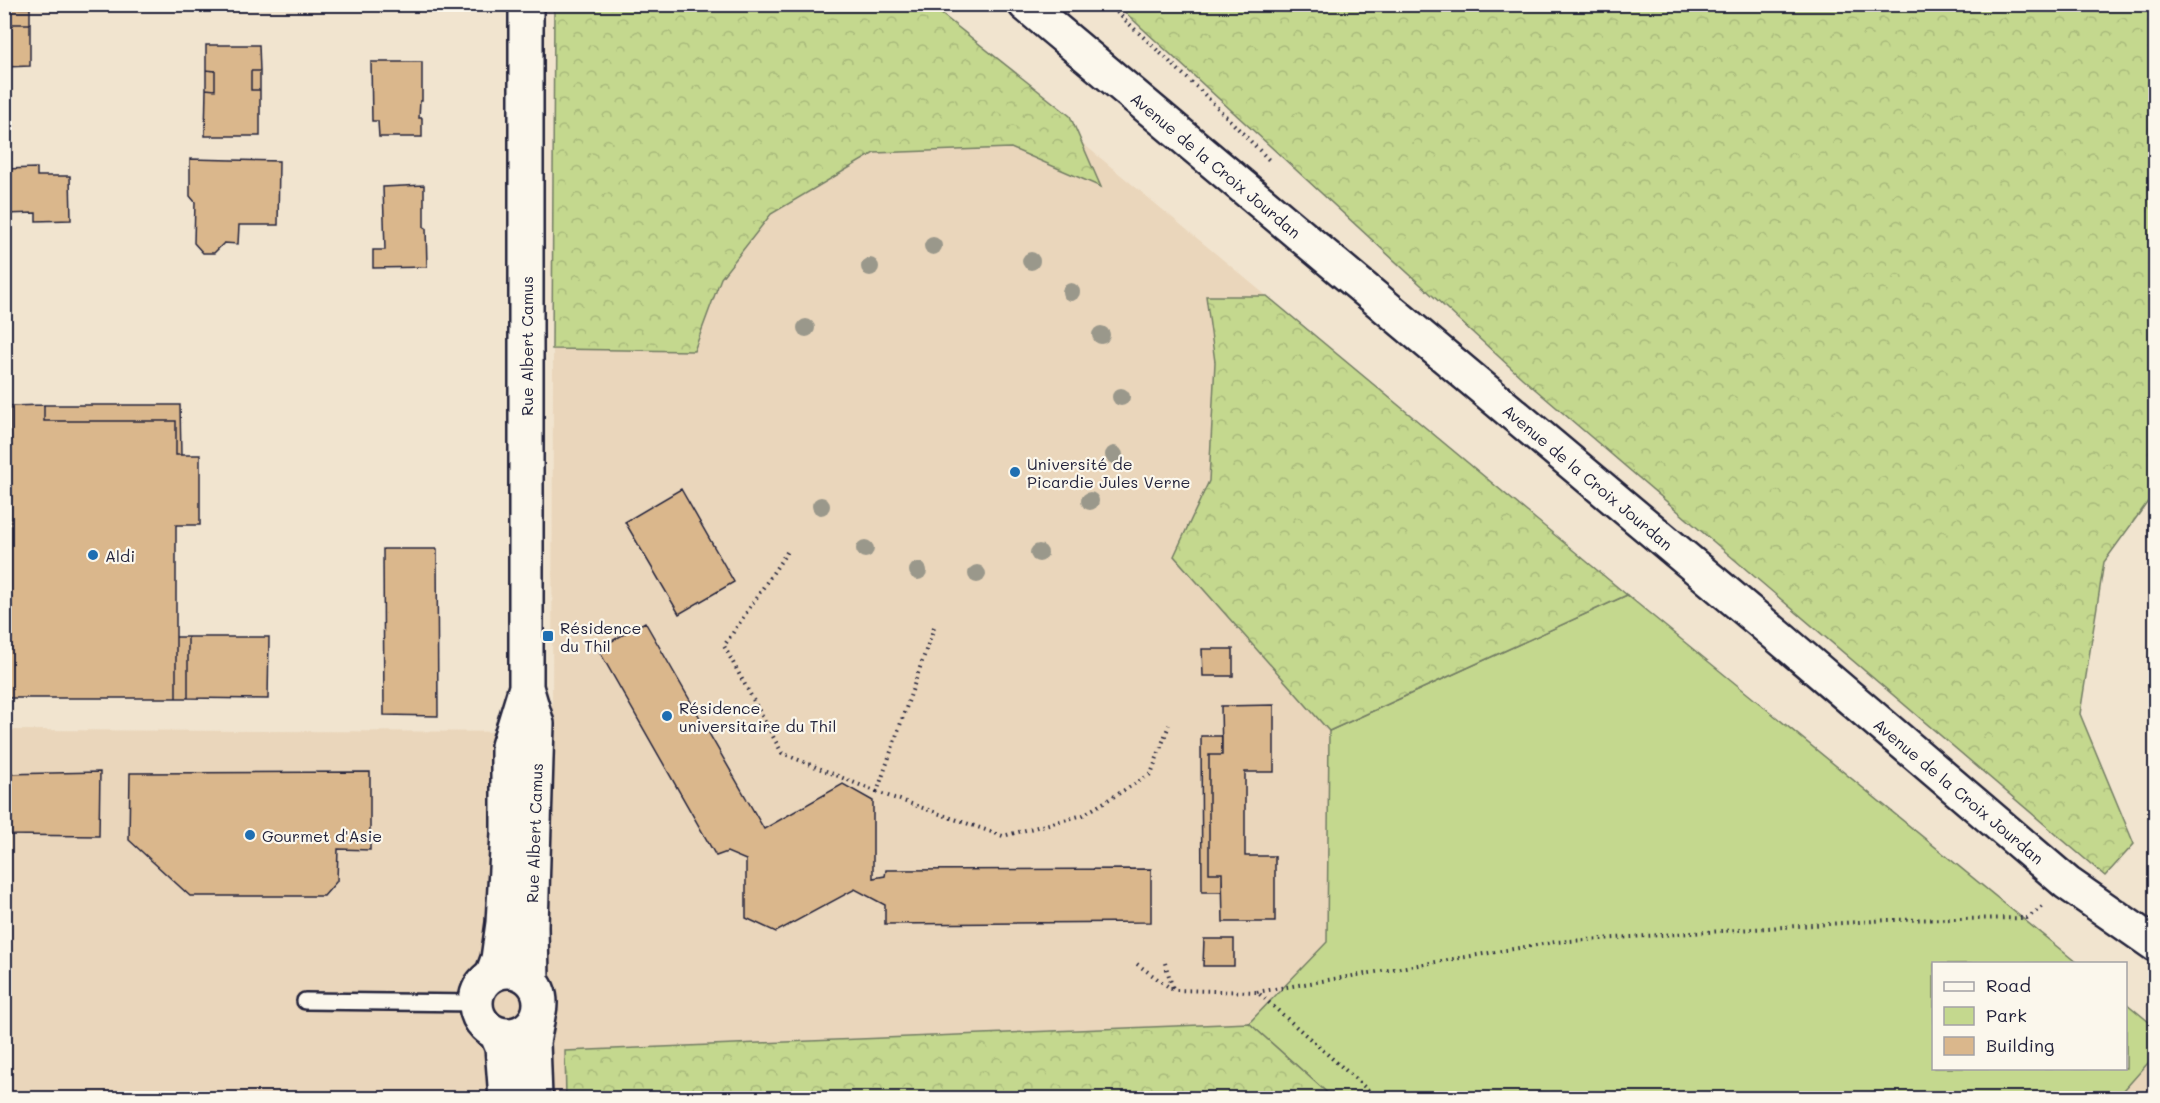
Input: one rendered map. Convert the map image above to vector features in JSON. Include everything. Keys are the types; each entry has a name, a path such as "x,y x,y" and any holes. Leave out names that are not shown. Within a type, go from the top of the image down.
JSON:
{"street":[{"name":"Rue Albert Camus","path":"526,4 526,687 537,724 531,926 532,982"},
{"name":"Avenue de la Croix Jourdan","path":"1025,4 1779,637 2067,883 2156,945"},
{"name":"Rue Albert Camus","path":"492,975 498,959 503,923 508,833 508,746 526,687"},
{"path":"506,1098 502,1047 496,1033 481,1021 475,1003 479,986 500,971 518,972 532,982 540,999 532,1042 535,1098"},
{"path":"496,1033 515,1035 532,1024 538,1016"}],"lane":[{"path":"305,1001 475,1003"}],"path":[{"path":"787,552 724,646 782,753 877,792 1004,836 1083,814 1151,774 1169,725"},
{"path":"877,792 934,627"},
{"path":"1137,964 1173,990 1257,992 1555,942 1889,920 2027,918"},
{"path":"1165,963 1173,990"},
{"path":"1257,992 1377,1098"}],"shaded area":[{"name":"Université de Picardie Jules Verne","path":"554,4 916,5 1627,595 2076,962 1932,962 1932,1070 2127,1070 2127,1004 2156,1027 2155,1098 5,1098 5,730 552,732"}],"green space":[{"path":"554,5 930,5 1070,116 1101,187 1011,148 874,153 771,214 721,278 694,351 552,349"},
{"path":"1117,5 2155,5 2155,492 2104,562 2080,714 2134,844 2105,876 1522,378"},
{"path":"1206,296 1267,296 1627,595 1329,731 1174,556 1209,481 1215,362"},
{"path":"1627,595 2076,962 1932,962 1932,1070 2127,1070 2127,1004 2155,1027 2156,1054 2117,1098 1333,1098 1249,1023 1327,942 1329,731"},
{"path":"1249,1023 1333,1098 566,1098 565,1051"}],"building":[{"path":"4,8 30,8 30,24 4,24"},
{"path":"4,24 30,24 30,66 5,67"},
{"path":"206,45 259,45 260,71 251,71 251,90 260,90 260,136 205,136 206,89 215,90 215,71 206,70"},
{"path":"371,62 422,62 422,101 420,101 419,118 422,118 422,137 379,137 378,121 372,121"},
{"path":"206,70 215,71 215,90 206,89"},
{"path":"251,71 260,71 260,90 251,90"},
{"path":"190,159 279,161 278,225 239,225 238,244 224,243 214,253 203,253 194,243 195,202 190,196"},
{"path":"37,168 37,176 70,176 71,220 36,221 36,213 4,214 4,169"},
{"path":"424,185 427,267 373,268 373,250 385,250 383,187"},
{"path":"44,405 180,405 181,455 176,455 176,421 44,421"},
{"name":"Aldi","path":"44,405 44,421 176,421 176,455 200,455 200,525 176,525 176,698 4,698 4,599 10,599 10,406"},
{"path":"681,489 734,582 679,614 625,522"},
{"path":"383,549 437,549 438,716 384,715"},
{"path":"4,586 10,586 10,599 4,599"},
{"name":"Résidence universitaire du Thil","path":"645,622 764,829 843,784 873,801 873,878 885,876 886,870 1151,869 1151,922 885,924 885,905 855,889 776,932 746,918 746,860 727,852 716,856 598,649"},
{"path":"176,637 188,637 188,698 176,698"},
{"path":"188,637 269,637 268,699 188,698"},
{"path":"1202,649 1233,649 1233,676 1203,676"},
{"path":"1274,705 1274,772 1245,772 1245,856 1275,856 1275,922 1223,922 1222,873 1209,873 1209,755 1222,755 1221,706"},
{"path":"1201,736 1222,736 1222,755 1209,755 1209,873 1222,873 1222,892 1202,892"},
{"path":"100,772 99,836 4,835 4,774"},
{"name":"Gourmet d'Asie","path":"370,772 370,850 338,849 337,881 324,896 190,896 129,840 130,773"},
{"path":"1204,939 1234,939 1234,966 1203,966"}],"place":[{"name":"Université de Picardie Jules Verne","path":"1015,472"},
{"name":"Aldi","path":"93,555"},
{"name":"Résidence du Thil","path":"548,636"},
{"name":"Résidence universitaire du Thil","path":"667,716"},
{"name":"Gourmet d'Asie","path":"250,835"}]}
